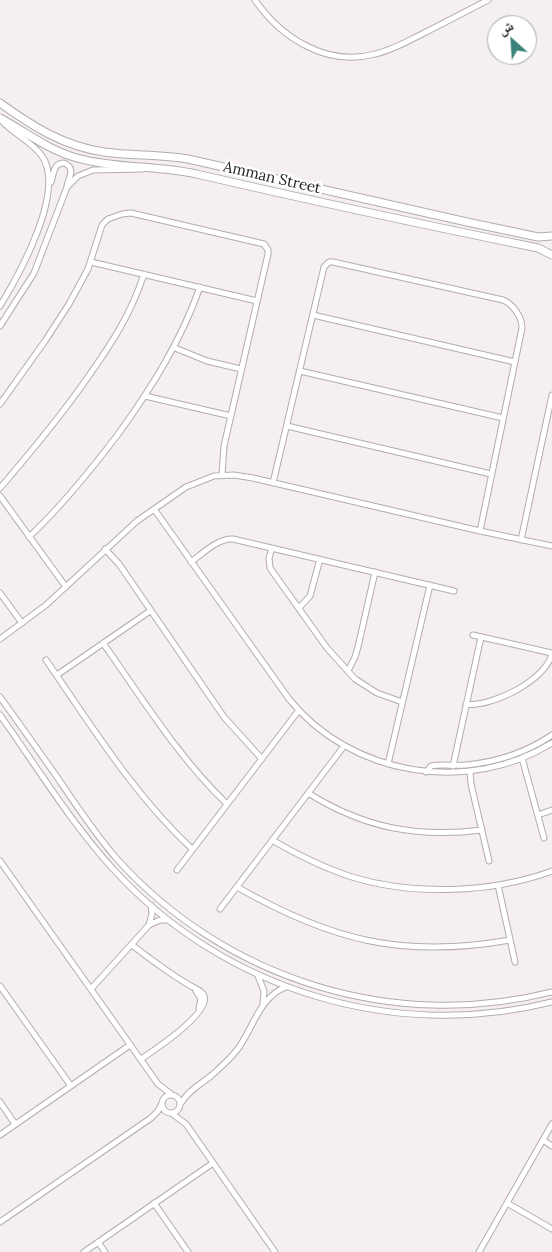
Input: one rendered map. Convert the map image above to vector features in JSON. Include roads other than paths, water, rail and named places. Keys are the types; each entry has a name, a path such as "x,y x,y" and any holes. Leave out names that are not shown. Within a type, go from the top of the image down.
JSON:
{"main road":[{"name":"Amman Street","path":"0,103 48,134 86,148 104,152 188,159 538,237 552,236"},
{"name":"Amman Street","path":"0,118 44,145 65,154 98,162 195,174 538,248 552,255"}],"street":[{"path":"255,0 270,18 298,42 319,52 346,58 367,56 389,50 488,0"},
{"path":"0,118 42,156 48,171 49,188"},
{"path":"0,306 34,240 45,209 56,166 63,162 68,164 71,169 67,187 34,273 0,326"},
{"path":"67,187 78,176 93,170 153,168"},
{"path":"0,404 58,323 81,284 91,262 104,223 122,214 134,213 266,246 268,254 224,446 222,475"},
{"path":"91,262 258,300"},
{"path":"273,483 324,267 331,262 503,300 511,305 522,323 480,531"},
{"path":"0,488 57,421 114,340 129,314 144,274"},
{"path":"29,537 83,480 145,396 175,348 200,287"},
{"path":"313,315 515,362"},
{"path":"175,348 207,361 241,369"},
{"path":"300,371 503,418"},
{"path":"521,540 552,394"},
{"path":"145,396 231,416"},
{"path":"287,426 491,474"},
{"path":"0,639 66,587 136,521 193,483 222,475 234,475 273,483 552,546"},
{"path":"0,496 66,587"},
{"path":"154,509 298,710 344,746 388,764 426,772 447,773 496,766 522,758 552,743"},
{"path":"191,562 228,538 454,591"},
{"path":"272,548 268,558 269,565 327,648 356,679 366,686 402,702"},
{"path":"105,549 119,564 224,717 262,759"},
{"path":"298,608 308,600 320,559"},
{"path":"348,670 358,647 375,572"},
{"path":"388,764 430,585"},
{"path":"0,593 22,623"},
{"path":"57,675 150,611"},
{"path":"466,704 479,705 488,703 516,690 544,669 551,660 552,653 473,635"},
{"path":"453,766 481,637"},
{"path":"103,643 180,752 202,779 227,804"},
{"path":"46,660 138,790 164,821 192,849"},
{"path":"0,697 90,826 112,853 136,879 170,909 197,930 235,952 271,970 304,983 344,994 386,1002 450,1006 515,1000 552,992"},
{"path":"177,870 298,710"},
{"path":"0,715 94,847 115,872 168,920 205,946 257,975 328,1000 356,1007 391,1012 424,1015 490,1013 552,1002"},
{"path":"426,772 431,766 482,763 503,758 526,749 552,735"},
{"path":"220,909 344,746"},
{"path":"522,758 544,838"},
{"path":"470,771 471,784 489,861"},
{"path":"308,793 344,813 396,830 439,833 482,830"},
{"path":"538,815 552,810"},
{"path":"272,840 304,858 325,867 370,881 413,888 463,889 498,885 552,872"},
{"path":"0,861 158,1084 179,1098 186,1124 275,1252"},
{"path":"498,885 515,962"},
{"path":"237,887 277,909 304,921 356,939 396,946 419,947 456,947 510,940"},
{"path":"149,926 152,914 150,905"},
{"path":"91,989 149,926 156,921 168,920"},
{"path":"132,945 192,987 201,999 198,1012 178,1033 141,1059"},
{"path":"244,968 249,967 266,975 270,974 271,970"},
{"path":"257,975 264,991 263,1004"},
{"path":"0,986 71,1086"},
{"path":"0,1221 151,1118 178,1110 191,1090 212,1075 231,1056 246,1036 263,1004 274,994 287,987"},
{"path":"0,1135 130,1045"},
{"path":"158,1084 163,1108 186,1124"},
{"path":"151,1118 165,1097 191,1090"},
{"path":"0,1102 16,1124"},
{"path":"479,1252 552,1124"},
{"path":"542,1140 552,1146"},
{"path":"84,1252 213,1163"},
{"path":"154,1203 188,1252"},
{"path":"507,1203 552,1228"},
{"path":"98,1242 106,1252"}]}
